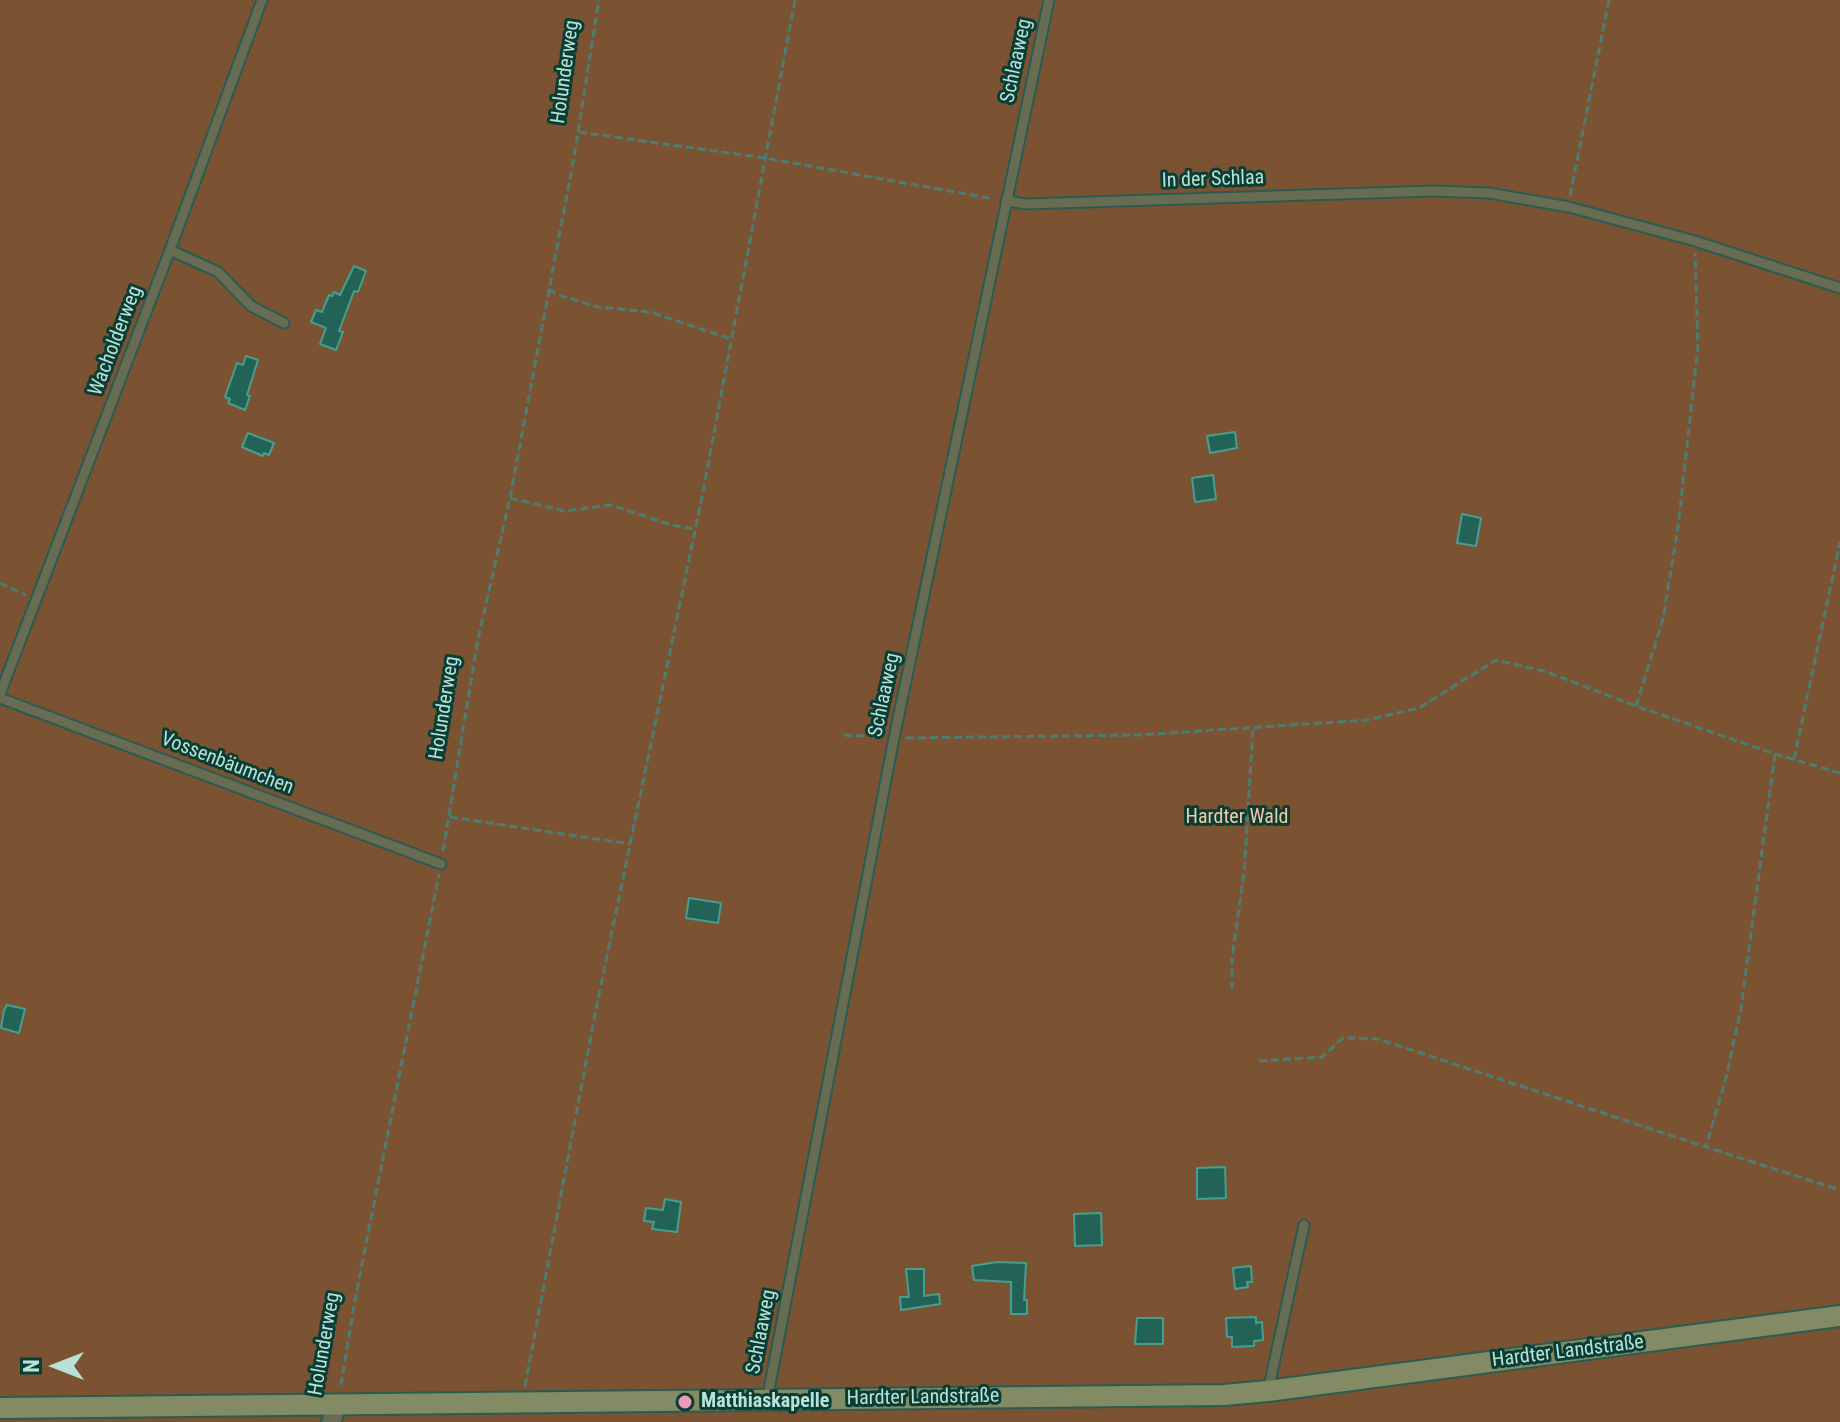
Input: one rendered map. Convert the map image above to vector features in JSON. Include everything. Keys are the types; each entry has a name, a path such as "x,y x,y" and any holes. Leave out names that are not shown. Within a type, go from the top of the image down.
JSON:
{"main road":[{"name":"Hardter Landstraße","path":"0,1408 334,1413 522,1404 1224,1395 1840,1316"}],"lane":[{"name":"Wacholderweg","path":"0,696 262,0"},
{"name":"Schlaaweg","path":"767,1400 894,738 1049,0"},
{"name":"In der Schlaa","path":"1006,201 1027,204 1433,191 1489,193 1569,207 1695,241 1840,288"},
{"path":"170,250 218,272 251,306 284,323"},
{"name":"Vossenbäumchen","path":"0,696 441,864"},
{"path":"1268,1391 1304,1225"}],"path":[{"name":"Holunderweg","path":"334,1413 450,817 478,639 510,498 579,132 599,0"},
{"path":"522,1404 630,844 695,529 795,0"},
{"path":"1569,207 1609,0"},
{"path":"579,132 765,158 1006,201"},
{"path":"1636,706 1663,619 1678,527 1698,347 1695,241"},
{"path":"549,289 558,295 598,307 650,312 673,318 710,334 731,339"},
{"path":"510,498 564,511 611,505 662,523 695,529"},
{"path":"1794,759 1840,542"},
{"path":"0,583 36,599"},
{"path":"844,735 894,738 1139,735 1367,720 1419,708 1496,660 1547,672 1775,754 1840,773"},
{"path":"1232,989 1232,958 1244,873 1253,728"},
{"path":"1706,1147 1726,1078 1741,1008 1775,754"},
{"path":"450,817 630,844"},
{"path":"1259,1061 1322,1057 1343,1038 1378,1039 1840,1190"}],"green space":[{"name":"Hardter Wald","path":"0,0 1840,0 1840,1422 0,1422"}],"building":[{"path":"354,266 366,271 358,292 354,291 339,331 343,332 336,350 320,344 326,328 311,322 316,310 322,312 329,295 332,296 334,292 340,295"},
{"path":"246,356 258,360 245,410 228,403 230,399 225,397 237,363 243,365"},
{"path":"1235,432 1237,448 1210,453 1207,436"},
{"path":"248,433 274,443 269,455 264,453 263,456 242,447"},
{"path":"1213,475 1216,499 1195,502 1192,478"},
{"path":"1462,514 1481,518 1476,546 1457,543"},
{"path":"689,898 721,903 718,923 686,918"},
{"path":"7,1005 25,1009 19,1033 1,1028"},
{"path":"1225,1167 1226,1198 1197,1199 1197,1168"},
{"path":"665,1199 681,1202 677,1232 652,1229 654,1222 644,1221 646,1208 663,1210"},
{"path":"1101,1213 1102,1245 1075,1246 1074,1214"},
{"path":"997,1262 1026,1263 1024,1300 1027,1300 1027,1314 1011,1314 1011,1282 974,1280 972,1266"},
{"path":"1251,1266 1252,1282 1247,1282 1248,1287 1235,1289 1233,1268"},
{"path":"906,1269 924,1269 924,1296 939,1294 940,1304 901,1310 900,1297 909,1297"},
{"path":"1256,1317 1256,1323 1262,1322 1263,1340 1254,1341 1254,1346 1232,1347 1232,1337 1227,1337 1226,1318"},
{"path":"1137,1318 1163,1318 1163,1344 1135,1344"}],"place":[{"name":"Matthiaskapelle","path":"685,1402"}]}
